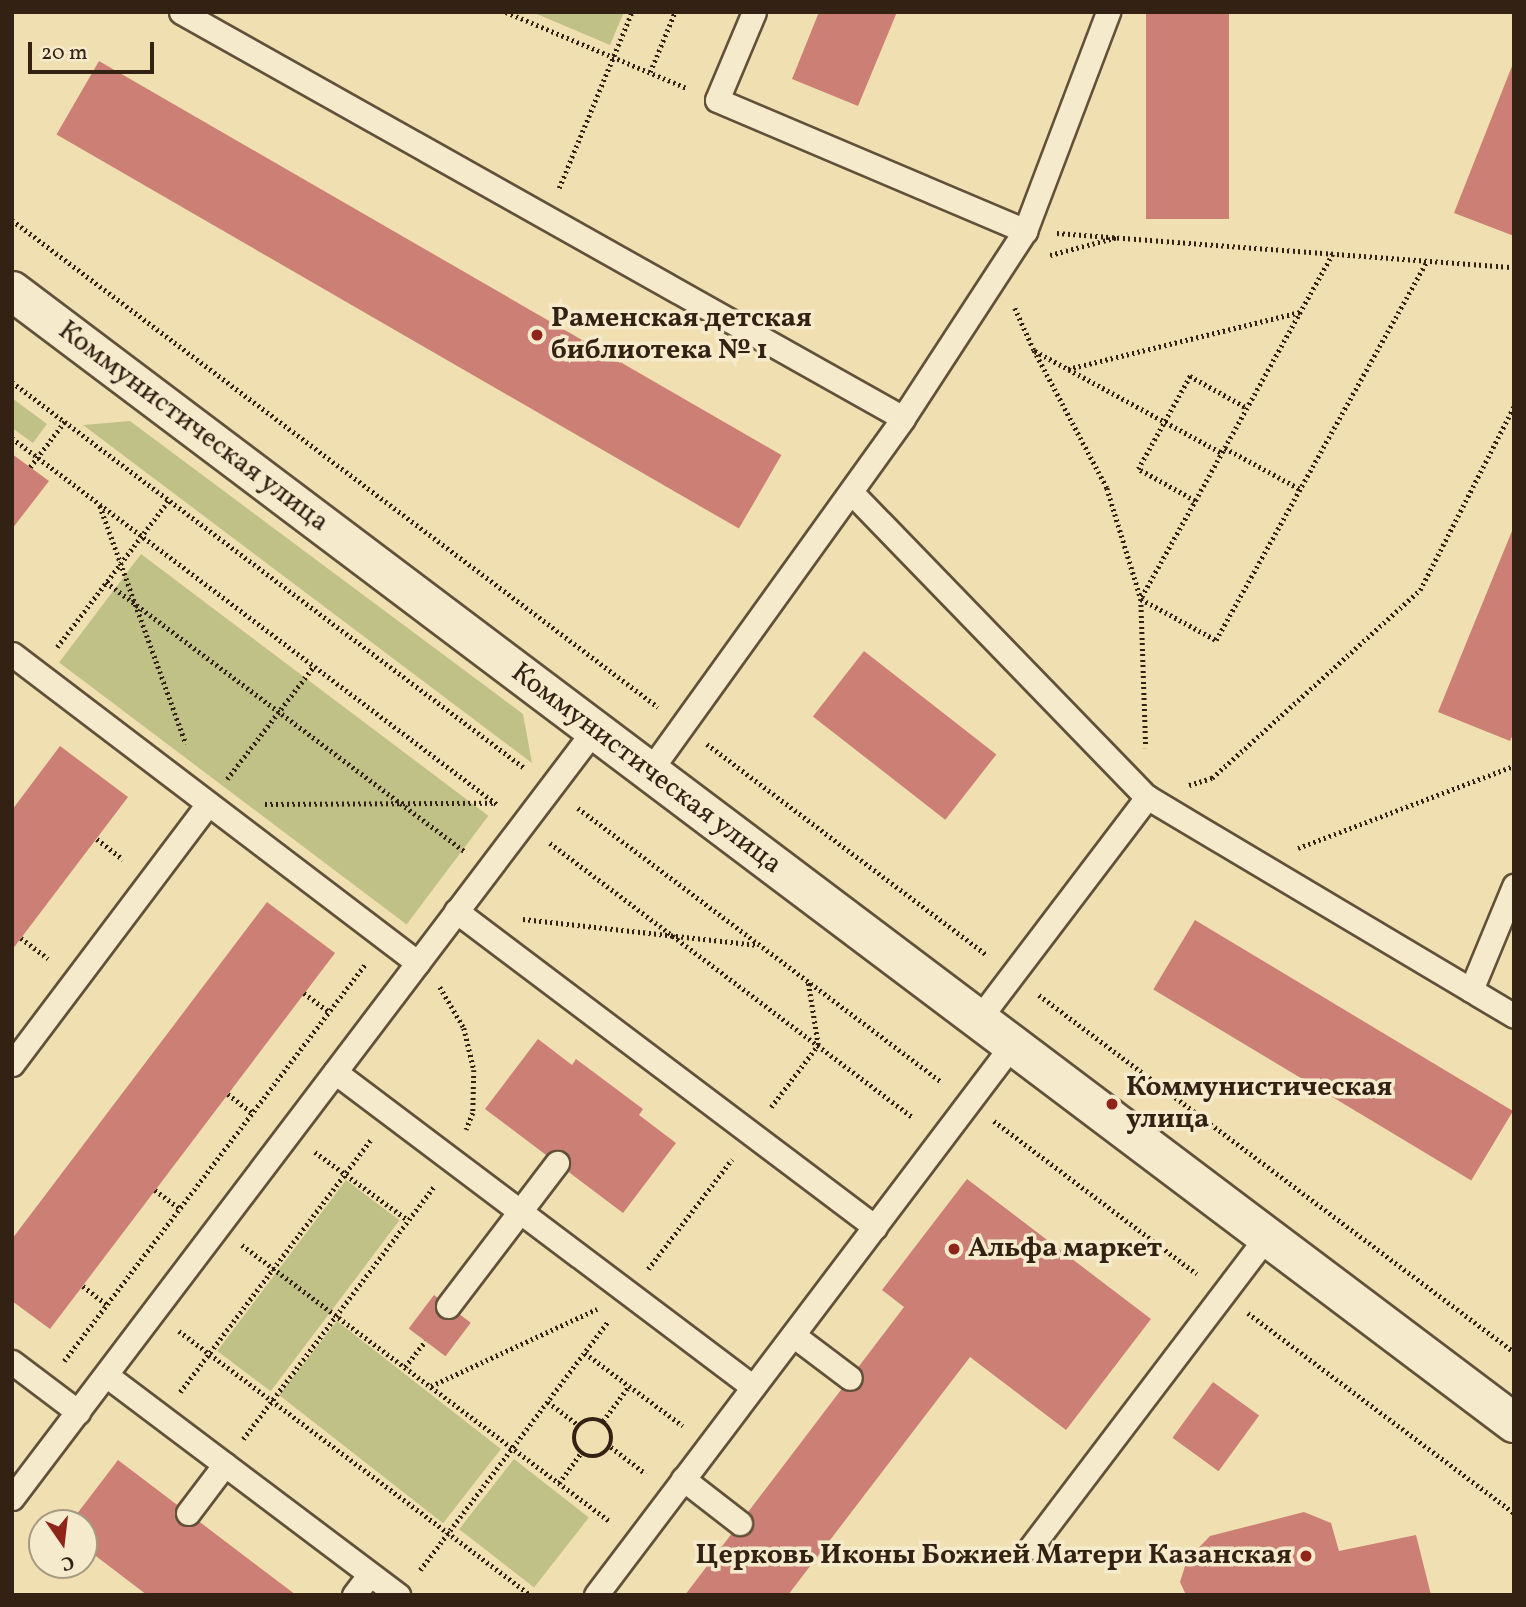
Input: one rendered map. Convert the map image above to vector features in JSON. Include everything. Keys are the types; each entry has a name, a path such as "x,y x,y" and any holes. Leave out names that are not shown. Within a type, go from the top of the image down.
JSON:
{"main road":[{"name":"Коммунистическая улица","path":"12,291 1514,1423"}],"lane":[{"path":"181,12 904,418"},
{"path":"754,12 717,100 1025,231"},
{"path":"649,772 904,418 1025,231 1108,12"},
{"path":"851,492 1147,797 1514,1016"},
{"path":"12,654 418,963"},
{"path":"12,1499 594,730"},
{"path":"978,1020 1147,797"},
{"path":"12,1064 208,804"},
{"path":"1471,990 1514,886"},
{"path":"456,912 875,1227"},
{"path":"596,1595 1012,1045"},
{"path":"335,1072 753,1387"},
{"path":"448,1306 557,1163"},
{"path":"1031,1547 1266,1237"},
{"path":"793,1335 850,1378"},
{"path":"12,1362 78,1412"},
{"path":"106,1375 398,1595"},
{"path":"188,1513 225,1464"},
{"path":"678,1486 740,1523"},
{"path":"354,1595 370,1574"}],"path":[{"path":"506,12 717,100"},
{"path":"547,218 632,12"},
{"path":"650,72 675,12"},
{"path":"12,220 1514,1352"},
{"path":"1025,231 1514,267"},
{"path":"1118,237 998,269 1034,350 1107,488 1141,599 1147,797 1212,778 1420,590 1514,406"},
{"path":"1141,599 1333,254"},
{"path":"1141,599 1216,640 1427,261"},
{"path":"1068,369 1300,312"},
{"path":"1034,350 1164,422 1300,489"},
{"path":"1195,501 1138,469 1164,422 1190,376 1247,408"},
{"path":"12,382 1514,1513"},
{"path":"30,467 65,421"},
{"path":"12,438 942,1139"},
{"path":"37,673 169,500"},
{"path":"99,504 208,804"},
{"path":"106,582 488,870"},
{"path":"208,804 314,666"},
{"path":"1258,863 1514,766"},
{"path":"208,804 496,803"},
{"path":"97,839 124,859"},
{"path":"456,912 760,945"},
{"path":"21,938 48,958"},
{"path":"45,1387 385,938"},
{"path":"225,1464 453,1161 473,1113 474,1070 464,1028 446,995 418,963"},
{"path":"807,981 817,1045"},
{"path":"304,993 329,1012"},
{"path":"228,1094 252,1113"},
{"path":"162,1416 390,1114"},
{"path":"289,1133 408,1220"},
{"path":"155,1190 180,1209"},
{"path":"218,1228 636,1541"},
{"path":"83,1286 107,1305"},
{"path":"431,1386 629,1294"},
{"path":"153,1312 210,1352 531,1595"},
{"path":"405,1367 425,1341"},
{"path":"585,1353 709,1446"},
{"path":"603,1421 629,1386"},
{"path":"548,1402 579,1425"},
{"path":"587,1419 603,1421 613,1434 611,1447 598,1457 581,1453 574,1440 579,1425 587,1419"},
{"path":"611,1447 678,1486"},
{"path":"559,1483 581,1453"}],"green space":[{"path":"532,12 624,12 610,45"},
{"path":"12,398 47,424 33,443 12,428"},
{"path":"130,421 523,714 532,763 83,425"},
{"path":"141,554 488,816 407,924 59,663"},
{"path":"346,1180 400,1220 271,1391 217,1351"},
{"path":"337,1321 501,1449 443,1523 279,1395"},
{"path":"514,1459 589,1517 534,1588 459,1529"}],"building":[{"path":"819,12 897,12 858,106 792,79"},
{"path":"1146,12 1229,12 1229,219 1146,219"},
{"path":"99,61 781,455 739,529 57,135"},
{"path":"1514,61 1514,236 1454,213"},
{"path":"12,454 49,481 12,529"},
{"path":"1514,526 1514,732 1510,741 1438,712"},
{"path":"864,651 996,754 945,820 813,716"},
{"path":"60,746 128,797 12,950 12,810"},
{"path":"267,902 335,953 50,1329 12,1301 12,1239"},
{"path":"1195,920 1513,1111 1471,1181 1153,989"},
{"path":"538,1039 572,1065 576,1059 643,1109 639,1115 676,1143 623,1213 485,1109"},
{"path":"967,1179 1151,1319 1066,1430 970,1357 788,1595 685,1595 904,1307 882,1290"},
{"path":"434,1295 471,1323 445,1356 409,1329"},
{"path":"1213,1382 1259,1416 1219,1471 1172,1438"},
{"path":"118,1460 296,1595 147,1595 98,1558 98,1509 81,1509"},
{"name":"Церковь Иконы Божией Матери Казанская","path":"1304,1512 1331,1523 1339,1551 1416,1535 1431,1595 1186,1595 1180,1582 1187,1560 1210,1536"}],"place":[{"name":"Раменская детская библиотека № 1","path":"537,335"},
{"name":"Коммунистическая улица","path":"1112,1104"},
{"name":"Альфа маркет","path":"954,1249"},
{"name":"Церковь Иконы Божией Матери Казанская","path":"1306,1556"}]}
